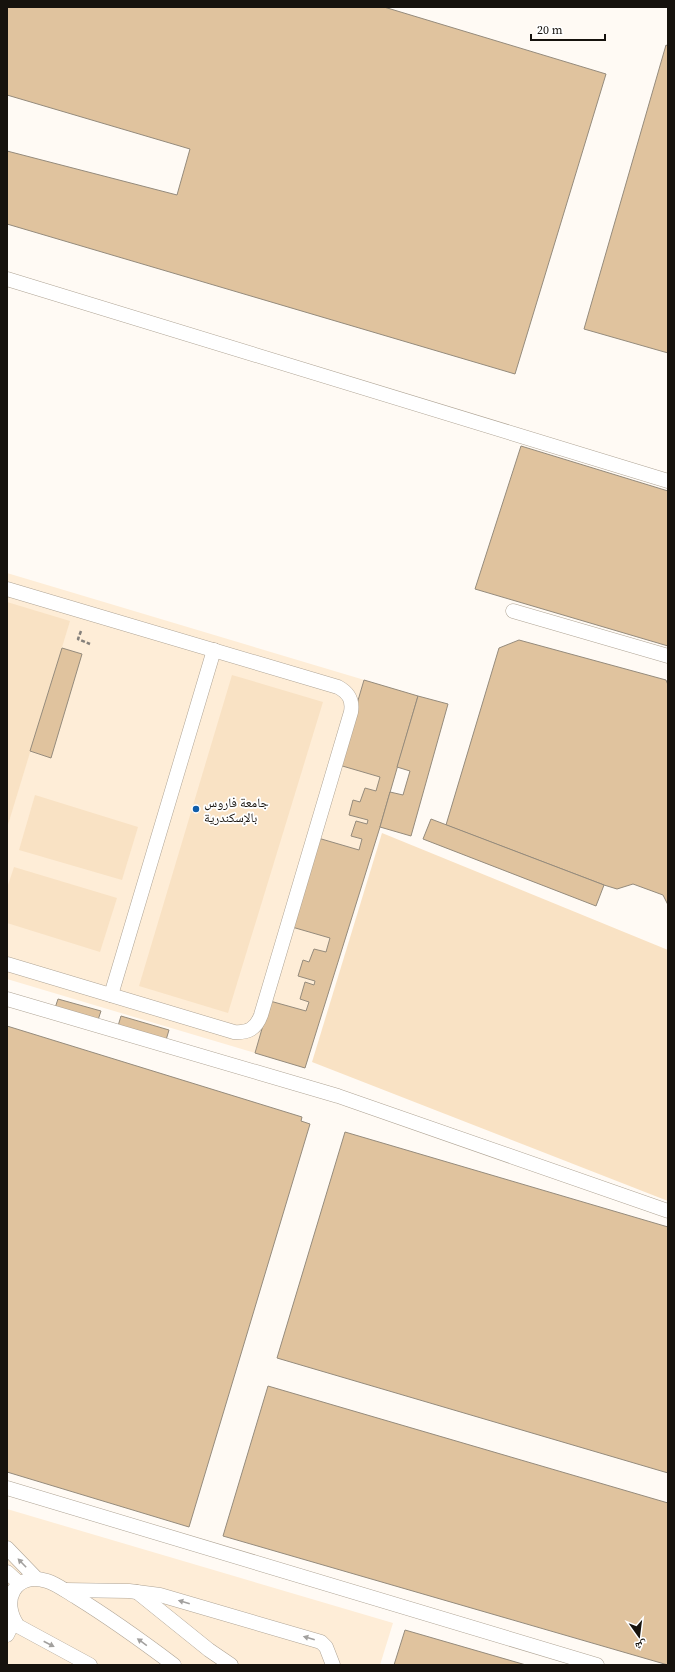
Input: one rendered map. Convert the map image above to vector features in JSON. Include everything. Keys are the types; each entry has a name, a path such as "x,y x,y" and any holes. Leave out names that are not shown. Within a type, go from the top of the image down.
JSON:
{"lane":[{"path":"7,279 668,481"},
{"path":"7,589 338,687 348,694 352,706 352,712 262,1015 258,1024 252,1030 244,1033 234,1032 7,964"},
{"path":"513,611 668,656"},
{"path":"111,995 214,650"},
{"path":"7,1000 338,1096 668,1211"},
{"path":"7,1488 597,1665"},
{"path":"7,1548 36,1578"},
{"path":"7,1572 20,1583"},
{"path":"90,1665 68,1660 25,1631 12,1620 7,1605 9,1596 14,1588 28,1579 36,1578 50,1581 129,1632 174,1665"},
{"path":"65,1590 137,1592 172,1598 318,1641 326,1647 333,1665"},
{"path":"137,1592 209,1650 231,1665"},
{"path":"8,1631 25,1631"}],"shaded area":[{"name":"جامعة فاروس بالإسكندرية","path":"7,573 418,696 380,827 305,1068 7,979"},
{"path":"7,602 70,621 7,828"},
{"path":"232,675 323,702 228,1013 139,986"},
{"path":"35,795 138,827 122,880 19,850"},
{"path":"382,833 668,950 668,1201 312,1062"},
{"path":"14,867 117,898 100,952 7,923 7,888"},
{"path":"7,1509 393,1623 380,1665 7,1665"}],"building":[{"path":"7,7 384,7 606,74 515,374 7,224 7,151 177,195 190,149 7,95"},
{"path":"666,45 668,46 668,353 584,329"},
{"path":"521,446 668,491 668,646 475,589"},
{"path":"519,640 666,680 668,685 668,905 663,895 633,884 617,889 604,885 446,825 499,648"},
{"path":"62,648 82,654 51,758 30,751"},
{"path":"364,680 418,696 380,827 305,1068 255,1053 270,1001 306,1011 309,1002 300,999 305,982 314,985 315,981 298,976 303,960 309,962 314,949 326,952 330,938 292,927 318,838 359,850 362,839 351,836 356,821 367,824 368,820 349,815 353,800 360,802 365,788 376,791 380,777 339,765"},
{"path":"418,696 448,704 411,836 380,827 390,792 403,795 410,771 397,767"},
{"path":"431,819 604,885 596,906 423,839"},
{"path":"58,999 101,1011 98,1020 55,1008"},
{"path":"121,1016 169,1030 166,1040 118,1026"},
{"path":"7,1026 302,1117 301,1121 310,1124 189,1527 7,1472"},
{"path":"345,1132 668,1227 668,1473 277,1358"},
{"path":"268,1386 668,1503 668,1665 223,1536"},
{"path":"405,1630 526,1665 394,1665"}],"place":[{"name":"جامعة فاروس بالإسكندرية","path":"196,809"}]}
